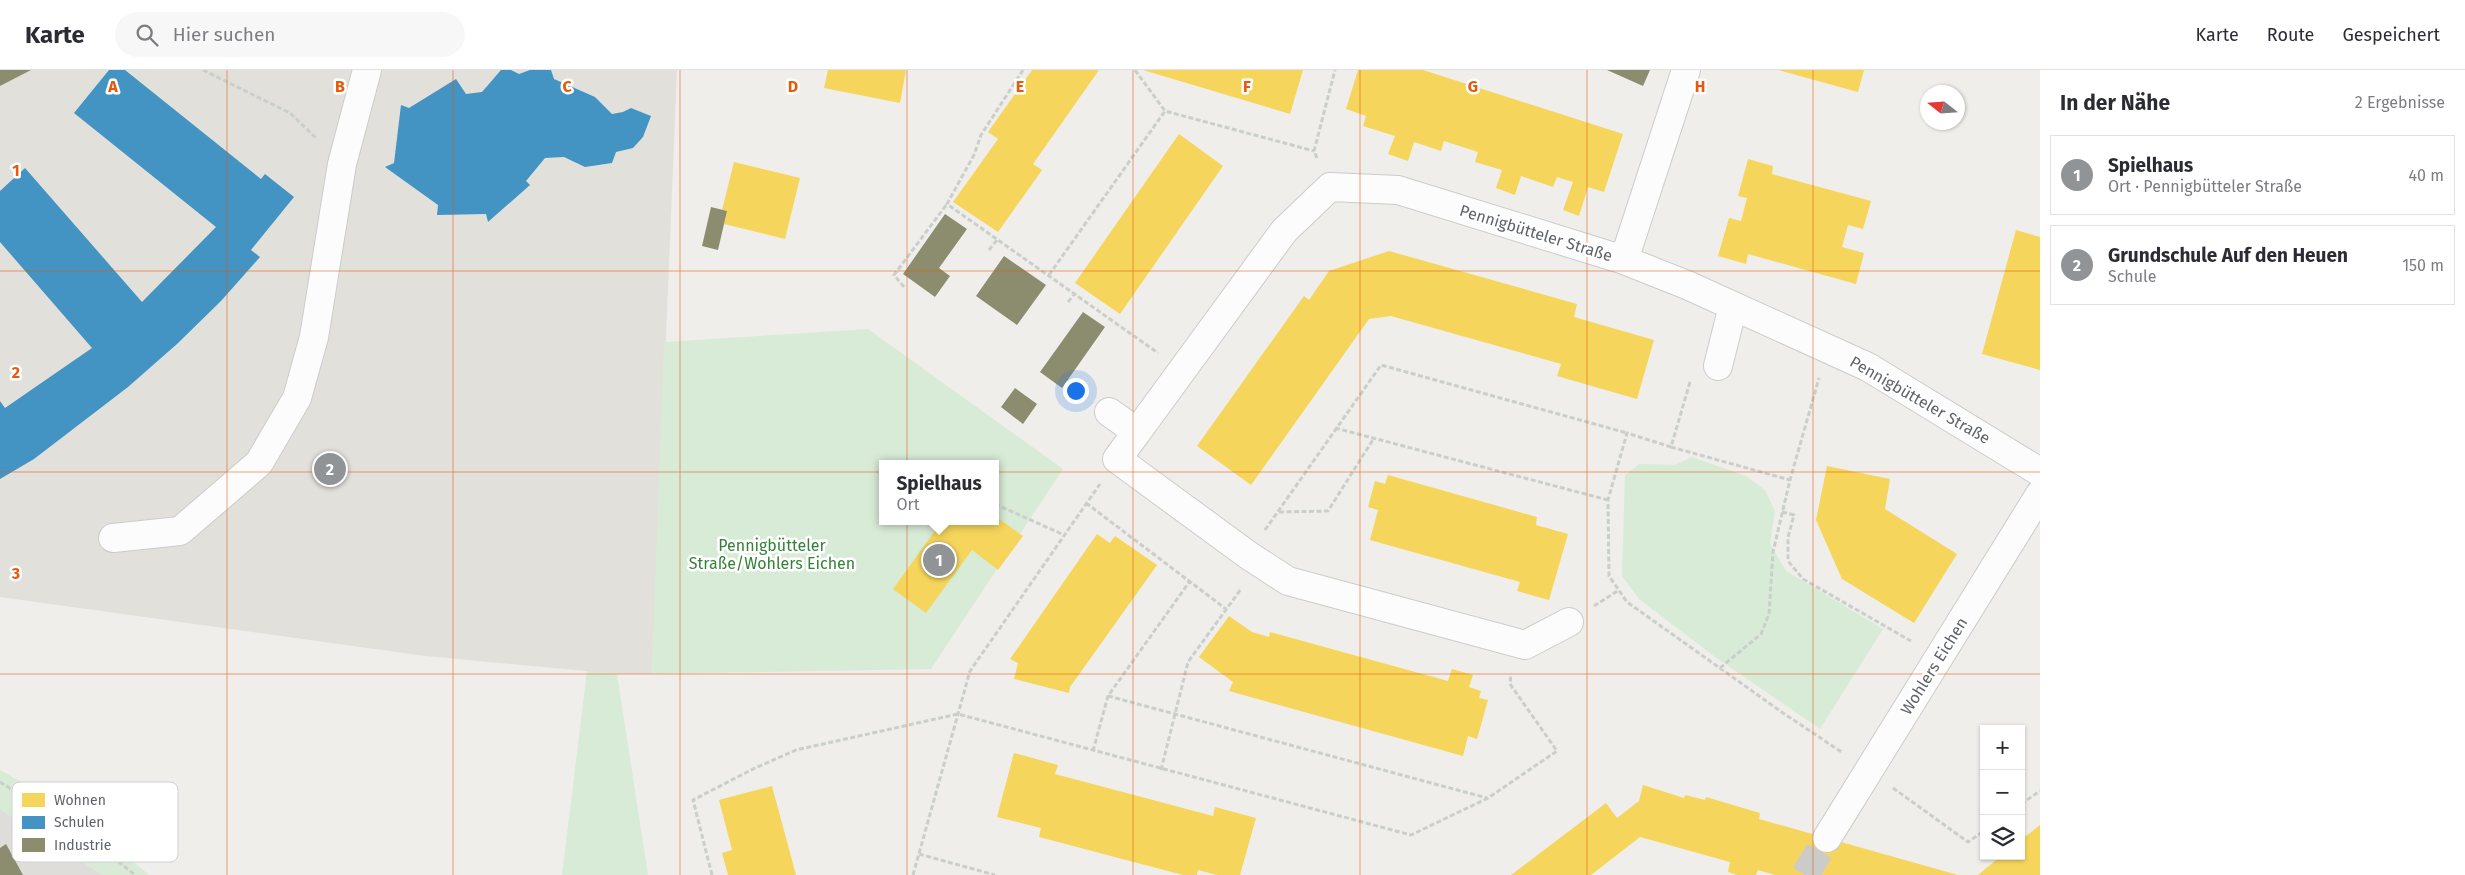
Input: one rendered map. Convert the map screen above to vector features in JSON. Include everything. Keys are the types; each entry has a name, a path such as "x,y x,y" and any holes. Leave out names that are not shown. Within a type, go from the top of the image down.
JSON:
{"street":[{"path":"113,538 180,531 259,463 297,398 314,337 342,164 367,70"},
{"path":"1624,260 1686,70"},
{"path":"1330,187 1284,231 1117,459 1254,559 1288,581 1525,645 1569,622"},
{"name":"Pennigbütteler Straße","path":"1330,187 1398,190 1624,260 1733,306 1878,372 2040,472"},
{"path":"1705,369 1733,306"},
{"path":"1109,412 1137,432"},
{"name":"Wohlers Eichen","path":"1827,838 2040,494"}],"path":[{"path":"203,70 290,113 342,164"},
{"path":"904,287 894,275 947,204 974,154 981,135 1023,70"},
{"path":"1135,70 1165,111 1314,151"},
{"path":"1330,187 1314,151 1335,70"},
{"path":"1049,275 1165,111"},
{"path":"947,204 1183,370"},
{"path":"989,250 997,240"},
{"path":"1068,302 1075,293"},
{"path":"1720,668 1761,634 1769,614 1772,552 1790,480 1829,349"},
{"path":"1161,770 1188,662 1226,609 1278,512 1380,365 1627,432 1671,447 1790,480"},
{"path":"1671,447 1705,369"},
{"path":"1335,428 1608,500"},
{"path":"1627,432 1608,500 1609,576 1627,602 1783,714 1870,771 1968,842 1980,834"},
{"path":"1278,512 1328,511 1374,438"},
{"path":"913,875 970,671 1117,459"},
{"path":"1086,503 1226,609"},
{"path":"999,506 1064,535"},
{"path":"1782,512 1794,515 1788,537 1788,560 1804,579 1940,658"},
{"path":"1093,751 1108,696 1190,581"},
{"path":"712,875 693,800 755,768 796,750 958,714 1161,770 1411,835 1488,798 1557,751 1510,684 1511,641"},
{"path":"1108,696 1488,798"},
{"path":"0,782 12,790"},
{"path":"2025,801 2040,791"},
{"path":"919,854 995,875"},
{"path":"119,862 135,875"}],"shaded area":[{"path":"0,70 677,70 652,674 617,674 425,656 0,597"},
{"path":"0,809 12,817 12,862 83,862 103,875 0,875"}],"green space":[{"name":"Pennigbütteler Straße/Wohlers Eichen","path":"868,329 1063,469 931,669 652,674 664,342"},
{"path":"1692,457 1746,476 1765,490 1775,511 1770,544 1786,571 1883,629 1820,729 1711,654 1639,599 1622,576 1625,475 1639,464 1675,465"},
{"path":"587,671 617,674 648,875 562,875"},
{"path":"0,770 21,782 12,782 12,817 0,809"},
{"path":"83,862 134,862 149,875 103,875"}],"building: Wohnen":[{"path":"828,70 906,70 900,103 824,88"},
{"path":"1032,70 1099,70 1033,164 1042,170 998,232 953,202 998,139 988,132"},
{"path":"1143,70 1303,70 1290,114"},
{"path":"1358,70 1423,70 1623,134 1604,192 1588,187 1579,216 1563,210 1573,182 1557,177 1553,187 1521,176 1515,195 1496,188 1502,170 1475,162 1478,152 1444,141 1441,151 1414,142 1408,161 1388,154 1395,136 1363,126 1366,116 1346,109"},
{"path":"1778,70 1864,70 1858,92"},
{"path":"1179,134 1223,166 1120,314 1075,283"},
{"path":"1748,159 1773,166 1772,174 1871,201 1863,229 1848,225 1842,247 1864,253 1856,284 1748,254 1746,264 1718,256 1729,218 1741,221 1747,198 1738,196"},
{"path":"734,162 800,178 785,239 724,224 727,211 722,210"},
{"path":"2016,230 2040,237 2040,370 1982,354"},
{"path":"1389,251 1577,304 1574,317 1654,340 1637,399 1557,376 1561,364 1391,316 1369,319 1251,485 1197,446 1304,296 1309,300 1329,271"},
{"path":"1827,466 1890,479 1885,509 1957,554 1914,623 1842,579 1816,520"},
{"path":"1388,475 1537,517 1536,525 1568,534 1549,600 1517,591 1520,582 1370,540 1378,510 1368,507 1375,481 1385,484"},
{"path":"999,519 1023,536 998,570 972,550 926,613 893,589 939,525 999,525"},
{"path":"1097,534 1110,543 1115,536 1157,565 1070,687 1069,693 1014,679 1018,663 1010,659"},
{"path":"1229,616 1252,632 1269,637 1270,632 1448,681 1452,669 1473,675 1469,687 1481,691 1479,698 1488,700 1477,739 1468,736 1463,756 1229,691 1233,682 1199,657"},
{"path":"1014,753 1058,765 1055,774 1213,816 1215,807 1256,818 1240,875 1217,875 1198,870 1197,875 1183,875 1039,837 1041,828 997,817"},
{"path":"1643,785 1684,798 1685,795 1705,800 1706,797 1760,813 1759,819 1958,875 1775,875 1758,870 1756,875 1737,875 1728,872 1730,862 1640,837 1591,875 1511,875 1606,803 1617,818 1639,801"},
{"path":"772,786 796,875 728,875 722,853 732,850 719,800"},
{"path":"2040,825 2040,875 1978,875 1996,860 2025,860 2025,837"}],"building: Schulen":[{"path":"109,70 125,70 261,179 265,174 294,197 251,250 260,257 221,301 177,344 128,387 34,459 0,479 0,401 5,408 92,348 0,242 0,191 25,168 142,302 216,227 74,113"},
{"path":"501,70 511,70 519,74 530,70 551,70 554,79 595,97 612,114 631,108 651,116 643,137 633,148 616,152 612,163 585,167 564,157 545,158 526,181 530,185 488,222 486,214 437,215 438,205 385,167 394,163 401,105 409,108 456,79 466,94 482,92"}],"building: Industrie":[{"path":"0,70 31,70 0,86"},
{"path":"1607,70 1650,70 1643,86"},
{"path":"711,207 727,211 718,250 702,246"},
{"path":"945,214 967,229 939,268 950,276 935,297 903,274"},
{"path":"1004,256 1046,285 1017,325 976,296"},
{"path":"1083,312 1105,327 1062,388 1040,372"},
{"path":"1015,388 1037,404 1023,424 1001,407"},
{"path":"6,844 12,855 12,862 16,862 23,875 0,875 0,848"}],"tunnel":[{"path":"1805,875 1827,838"}],"place":[{"name":"Grundschule Auf den Heuen","path":"330,469"},
{"name":"Spielhaus","path":"939,560"}]}
